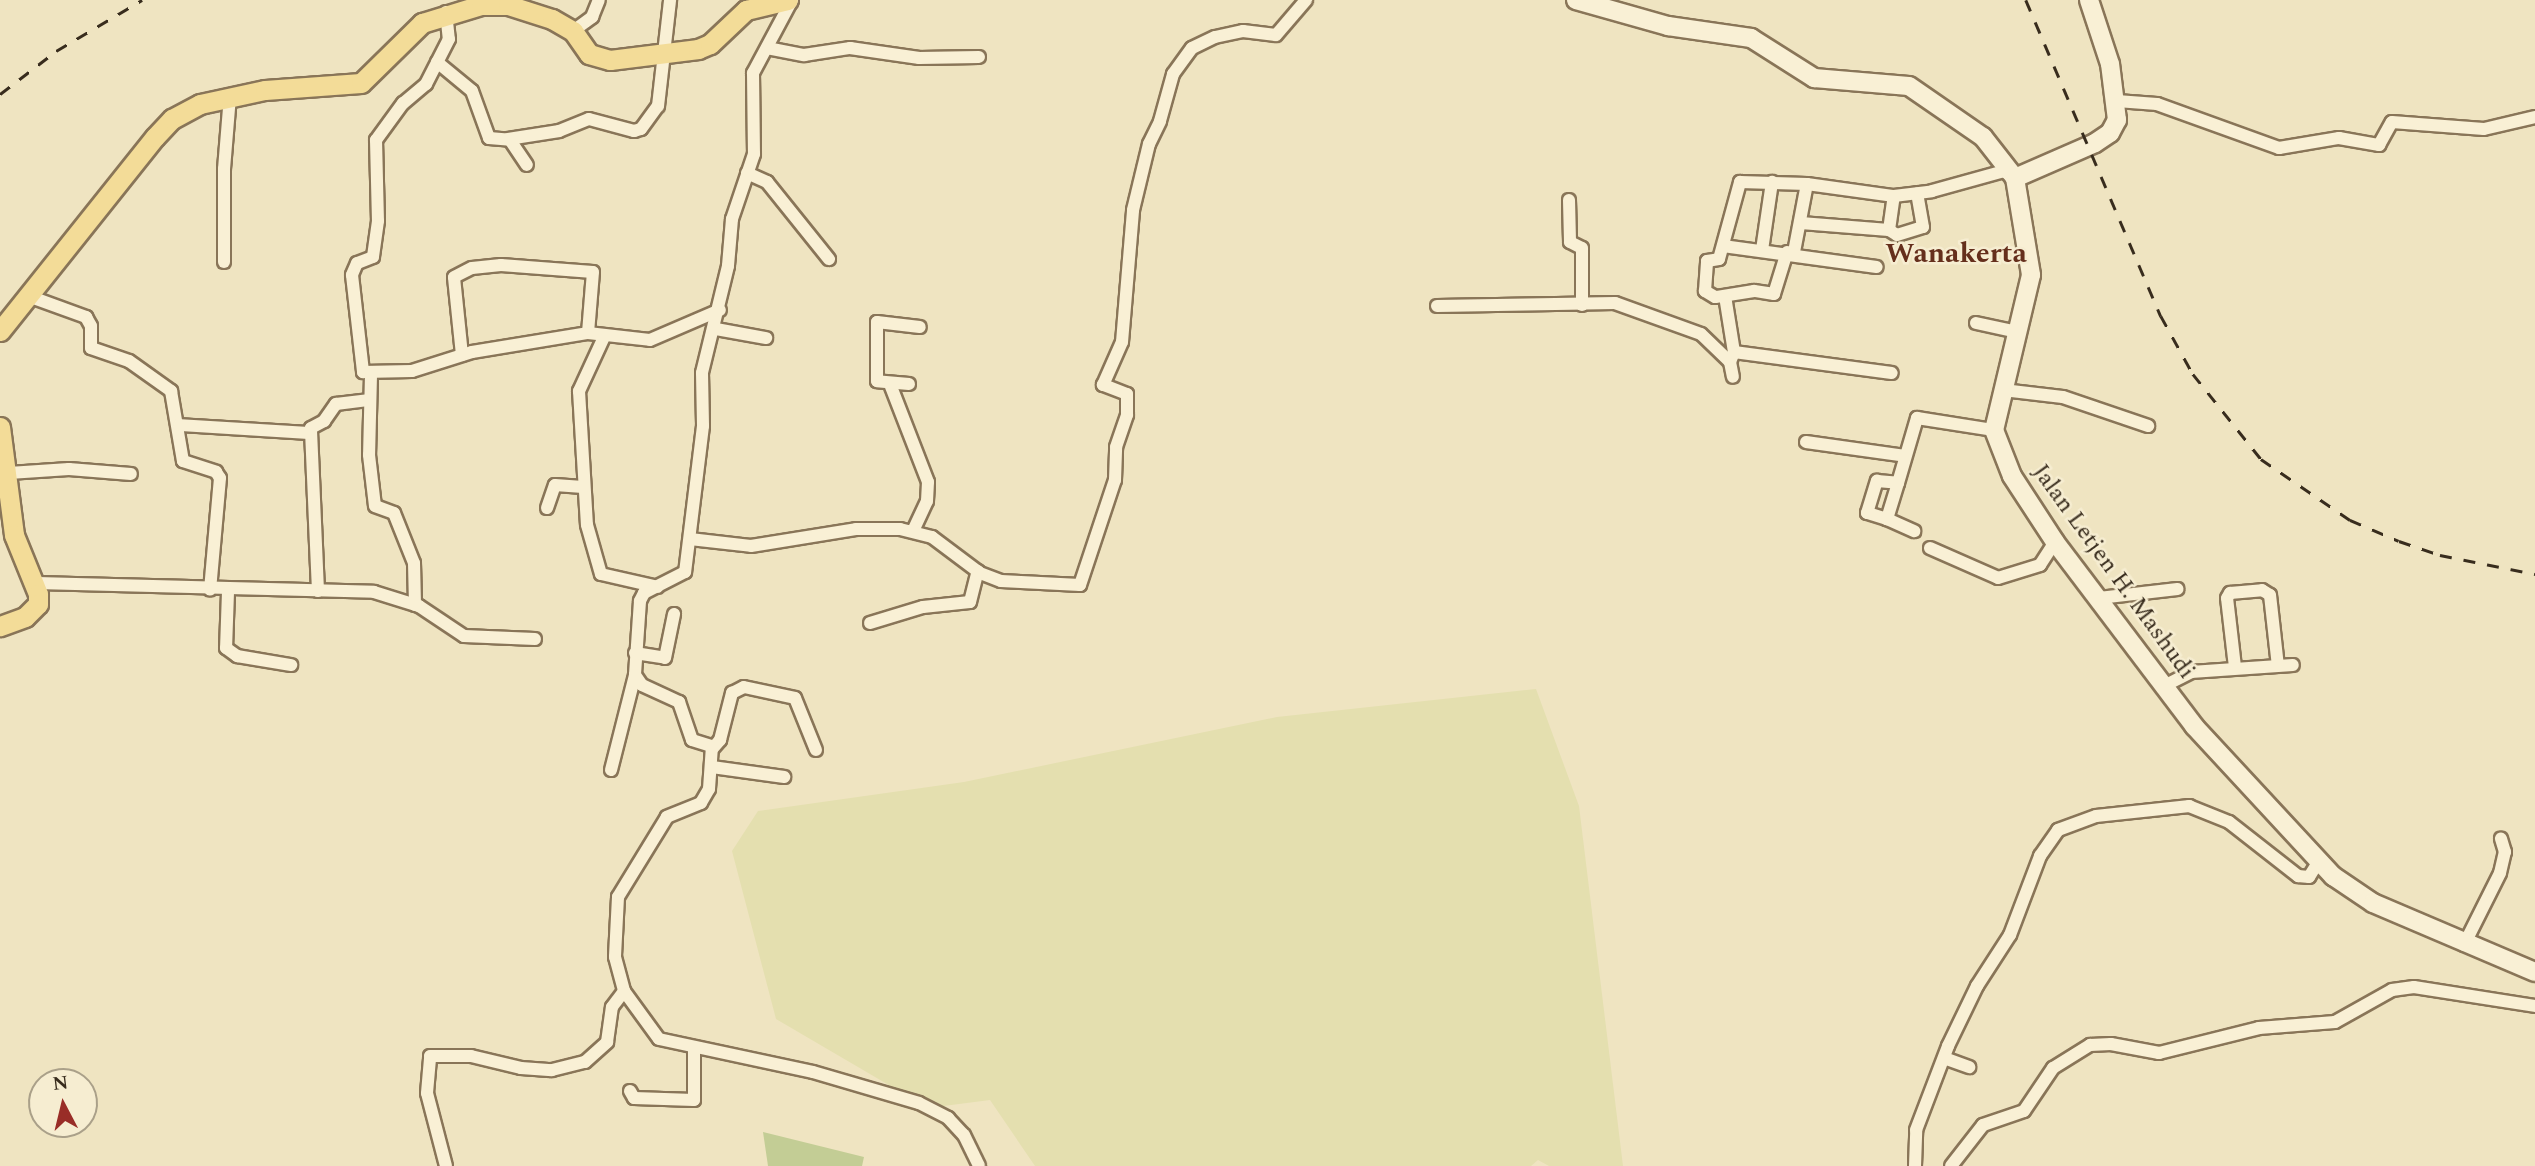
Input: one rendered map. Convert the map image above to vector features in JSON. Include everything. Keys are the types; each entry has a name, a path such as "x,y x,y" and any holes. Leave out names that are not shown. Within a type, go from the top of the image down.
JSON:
{"main road":[{"path":"0,331 32,297 155,136 185,111 230,96 361,83 422,23 446,12 508,5 573,31 581,47 598,58 698,50 710,44 746,10 790,0"},
{"path":"1576,0 1668,26 1751,38 1814,78 1909,86 1983,137 2015,178 2031,275 1994,430"},
{"path":"2015,178 2105,137 2117,120 2117,101 2108,54 2089,0"},
{"path":"0,427 9,473 17,548 37,583 38,604 16,622 0,626"},
{"name":"Jalan Letjen H. Mashudi","path":"1994,430 2012,476 2055,542 2099,598 2128,643 2266,807 2319,861 2361,897 2464,945 2535,972"}],"street":[{"path":"573,31 592,17 599,0"},
{"path":"438,62 472,91 489,138 508,139 559,131 589,119 638,131 658,106 670,0"},
{"path":"611,770 635,675 640,601 685,572 703,426 702,373 720,310 732,219 754,154 752,72 790,0"},
{"path":"690,539 751,546 856,529 913,531 932,537 978,571 1007,582 1080,585 1115,480 1116,447 1127,415 1127,394 1103,386 1122,342 1133,210 1149,144 1162,118 1173,74 1192,48 1215,37 1249,31 1276,35 1306,0"},
{"path":"446,12 449,39 438,62 422,89 403,103 376,139 376,240 371,260 354,266 351,290 360,367 371,375 423,368 462,355 588,333 636,341 662,338 720,310"},
{"path":"766,48 804,55 850,48 919,58 979,57"},
{"path":"224,262 223,169 230,96"},
{"path":"2117,101 2157,104 2278,148 2333,138 2380,145 2392,122 2484,129 2535,117"},
{"path":"508,139 527,165"},
{"path":"1807,184 1801,223 1774,293 1754,291 1709,296 1703,279 1707,261 1718,259 1740,182 1807,184 1894,196 1917,194 2004,171 2015,178"},
{"path":"747,173 767,181 829,258"},
{"path":"1762,250 1772,182"},
{"path":"1801,223 1889,230 1897,235 1923,227 1917,194"},
{"path":"1889,230 1894,196"},
{"path":"1569,200 1571,244 1582,248 1582,305"},
{"path":"1723,246 1791,252 1877,267"},
{"path":"462,355 454,277 472,268 501,265 593,272 588,333"},
{"path":"1725,296 1733,377"},
{"path":"32,297 86,317 91,326 91,348 129,361 171,391 184,461 216,472 220,478 210,590"},
{"path":"1437,306 1615,303 1701,334 1732,357 1892,373"},
{"path":"909,384 877,381 877,321 920,327"},
{"path":"1976,323 2018,332"},
{"path":"716,329 766,338"},
{"path":"604,337 579,391 583,487 598,570 614,579 658,587"},
{"path":"371,375 374,506 394,513 414,563 415,605"},
{"path":"890,384 928,482 927,501 913,531"},
{"path":"2003,390 2063,397 2148,426"},
{"path":"317,591 312,427 324,421 336,404 370,400"},
{"path":"1887,519 1917,418 1994,430"},
{"path":"179,425 311,433"},
{"path":"1806,442 1905,456"},
{"path":"9,473 69,469 131,474"},
{"path":"1898,483 1877,481 1867,513 1914,531"},
{"path":"547,508 555,485 583,487"},
{"path":"1930,548 1998,578 2040,565 2055,542"},
{"path":"870,623 923,607 970,603 978,571"},
{"path":"37,583 228,592 373,592 415,605 464,636 535,639"},
{"path":"2099,598 2177,589"},
{"path":"2235,667 2227,598 2230,593 2262,590 2270,595 2278,666"},
{"path":"228,592 226,648 237,656 291,665"},
{"path":"635,653 665,658 674,614"},
{"path":"2164,686 2191,672 2293,665"},
{"path":"635,675 642,685 679,702 692,740 713,748"},
{"path":"816,750 795,698 744,687 732,692 720,740 713,748 705,800 667,817 618,897 615,957 624,991 653,1035 694,1048 813,1072 919,1103 948,1118 964,1135 979,1166"},
{"path":"712,766 784,777"},
{"path":"1915,1166 1916,1130 1964,1009 2010,935 2039,856 2048,840 2070,823 2189,806 2229,822 2298,876 2309,877 2319,861"},
{"path":"2464,945 2500,873 2505,852 2501,839"},
{"path":"1951,1166 1983,1125 2024,1111 2053,1068 2090,1045 2111,1044 2159,1053 2251,1030 2335,1022 2392,990 2414,987 2535,1006"},
{"path":"446,1166 428,1093 430,1056 471,1056 522,1068 552,1070 585,1062 607,1042 612,1007 624,991"},
{"path":"630,1091 634,1098 694,1100 694,1048"},
{"path":"1944,1058 1969,1068"}],"shaded area":[{"path":"1536,689 1579,806 1623,1166 1549,1166 1538,1160 1531,1166 1035,1166 990,1100 928,1108 776,1019 732,851 758,811 964,782 1277,717"}],"green space":[{"path":"763,1132 864,1157 862,1166 768,1166"}],"railway":[{"path":"0,94 56,51 142,0"},
{"path":"2026,0 2161,316 2193,374 2261,459 2350,520 2399,541 2440,555 2535,574"}],"district":[{"name":"Wanakerta","path":"1956,254"}]}
